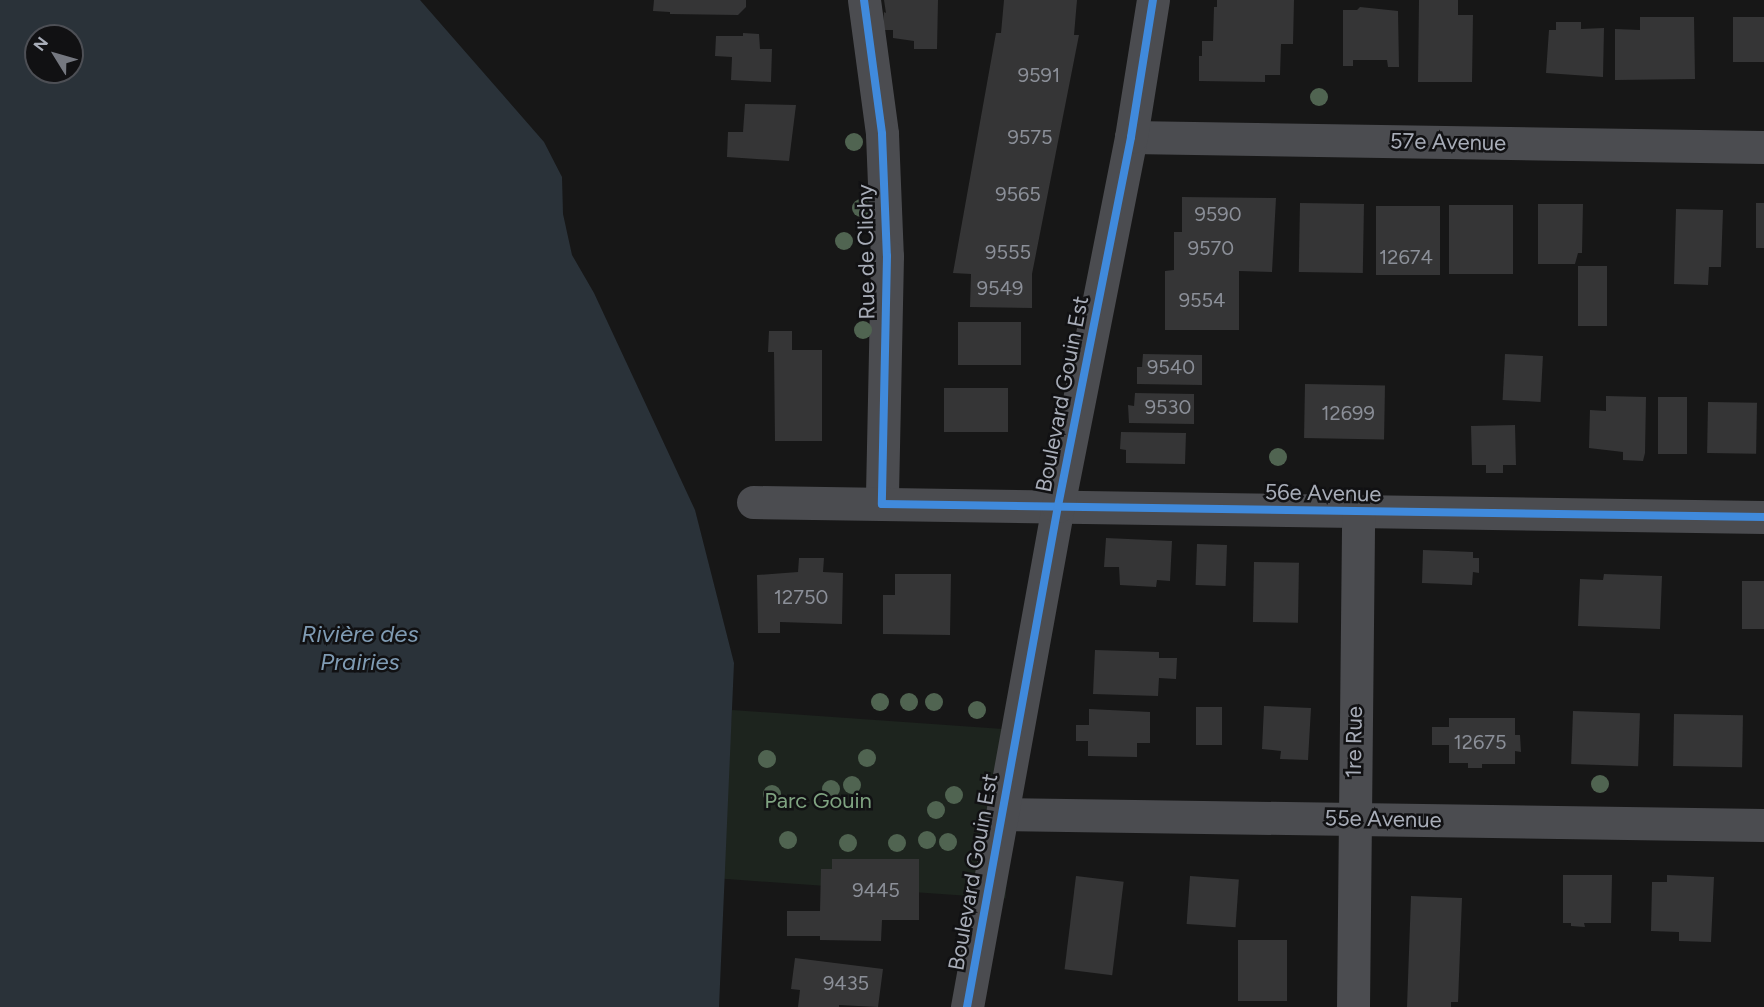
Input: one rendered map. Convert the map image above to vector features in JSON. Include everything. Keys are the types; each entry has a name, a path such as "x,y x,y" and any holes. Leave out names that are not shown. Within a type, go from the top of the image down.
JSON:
{"street":[{"name":"Rue de Clichy","path":"864,0 882,134 887,256 882,504"},
{"name":"Boulevard Gouin Est","path":"967,1007 1058,506 1131,137 1153,0"},
{"name":"57e Avenue","path":"1131,137 1764,147"},
{"name":"56e Avenue","path":"753,502 1764,517"},
{"name":"1re Rue","path":"1353,1007 1353,818 1358,512"},
{"name":"55e Avenue","path":"1003,814 1764,825"}],"green space":[{"name":"Parc Gouin","path":"732,710 1017,730 1006,899 720,879"}],"water":[{"name":"Rivière des Prairies","path":"0,0 420,0 544,142 562,177 563,214 572,255 594,293 695,510 734,663 719,1007 0,1007"}],"building":[{"path":"654,0 746,0 746,7 738,15 670,14 670,12 653,11"},
{"path":"884,0 938,0 937,49 914,49 914,41 893,38 893,30 883,30 884,12 886,13"},
{"path":"1004,0 1077,0 1074,35 1079,35 1032,274 1032,308 970,307 971,274 953,273 996,33 1001,33"},
{"path":"1217,0 1294,0 1293,44 1281,44 1280,75 1265,75 1265,82 1199,81 1199,56 1202,56 1202,41 1213,41 1214,7 1217,7"},
{"path":"1419,0 1458,0 1458,15 1473,15 1472,82 1418,82"},
{"path":"1360,7 1398,11 1399,67 1388,67 1387,60 1353,60 1353,66 1343,66 1343,10 1357,10"},
{"path":"1640,17 1694,17 1695,79 1615,80 1615,29 1640,30"},
{"path":"1733,17 1764,17 1764,62 1733,62"},
{"path":"1556,22 1581,22 1581,29 1604,28 1603,77 1546,73 1549,30 1556,30"},
{"path":"743,33 759,34 760,49 772,49 771,82 731,80 732,57 715,56 716,36 743,36"},
{"path":"745,104 796,105 789,161 727,157 728,132 743,132"},
{"path":"1182,197 1276,198 1272,272 1239,271 1239,330 1165,330 1165,271 1174,270 1174,232 1182,232"},
{"path":"1300,203 1364,204 1363,273 1299,272"},
{"path":"1756,203 1764,203 1764,248 1756,248"},
{"path":"1538,204 1583,204 1582,253 1578,253 1575,264 1538,264"},
{"path":"1449,205 1513,205 1513,274 1449,274"},
{"path":"1376,206 1440,206 1440,275 1376,275"},
{"path":"1676,209 1723,210 1721,267 1709,267 1708,285 1674,284"},
{"path":"1578,266 1607,266 1607,326 1578,326"},
{"path":"958,322 1021,322 1021,365 958,365"},
{"path":"769,331 792,331 792,350 822,350 822,441 775,441 774,352 768,352"},
{"path":"1143,354 1202,355 1202,385 1137,384 1137,367 1142,367"},
{"path":"1505,354 1543,356 1541,402 1503,400"},
{"path":"1305,384 1385,385 1384,439 1304,438"},
{"path":"944,388 1008,388 1008,432 944,432"},
{"path":"1135,393 1194,394 1194,424 1129,423 1128,405 1134,406"},
{"path":"1606,396 1646,397 1643,461 1623,460 1623,452 1589,448 1590,410 1606,411"},
{"path":"1658,397 1687,397 1687,454 1658,454"},
{"path":"1708,402 1757,403 1756,454 1707,453"},
{"path":"1515,425 1516,465 1503,465 1503,473 1486,473 1486,465 1472,465 1471,426"},
{"path":"1121,432 1186,433 1185,464 1126,463 1126,450 1120,449"},
{"path":"1106,538 1172,541 1170,581 1157,580 1156,587 1120,585 1119,567 1104,567"},
{"path":"1197,544 1227,545 1226,586 1196,585"},
{"path":"1423,550 1473,552 1473,558 1479,558 1479,573 1473,572 1472,585 1422,583"},
{"path":"799,558 824,558 823,572 843,573 842,624 780,622 780,633 758,633 757,575 798,572"},
{"path":"1254,562 1299,563 1298,623 1253,622"},
{"path":"895,574 951,574 950,635 883,634 883,595 895,595"},
{"path":"1604,574 1662,576 1660,629 1578,626 1580,579 1603,580"},
{"path":"1742,581 1764,581 1764,629 1742,629"},
{"path":"1095,650 1159,652 1159,658 1177,658 1176,679 1159,678 1158,696 1093,694"},
{"path":"1264,706 1311,708 1308,760 1280,759 1281,751 1262,749"},
{"path":"1196,707 1222,707 1222,745 1196,745"},
{"path":"1089,709 1150,712 1150,743 1137,743 1137,757 1088,756 1088,741 1076,741 1076,725 1089,725"},
{"path":"1573,711 1640,713 1638,766 1571,764"},
{"path":"1674,714 1743,715 1742,767 1673,766"},
{"path":"1449,718 1515,718 1515,735 1520,735 1521,752 1515,751 1515,764 1482,764 1482,768 1468,768 1468,763 1449,763 1449,745 1432,745 1432,727 1449,727"},
{"path":"832,859 919,859 919,920 882,920 881,941 820,940 820,936 787,936 787,911 820,911 821,869 832,869"},
{"path":"1563,875 1612,875 1611,923 1584,923 1585,927 1563,923"},
{"path":"1667,875 1714,877 1711,942 1679,941 1679,932 1651,931 1652,882 1667,882"},
{"path":"1076,876 1124,882 1112,975 1065,969"},
{"path":"1190,876 1239,879 1236,927 1187,924"},
{"path":"1411,896 1462,898 1458,1002 1451,1002 1451,1007 1407,1007"},
{"path":"1238,940 1287,940 1287,1001 1238,1001"},
{"path":"795,958 883,969 878,1007 839,1005 839,1007 798,1007 800,990 791,989"}],"cycle path":[{"path":"864,0 882,134 887,256 882,504 1764,517"},
{"path":"967,1007 1058,506 1131,137 1153,0"}]}
